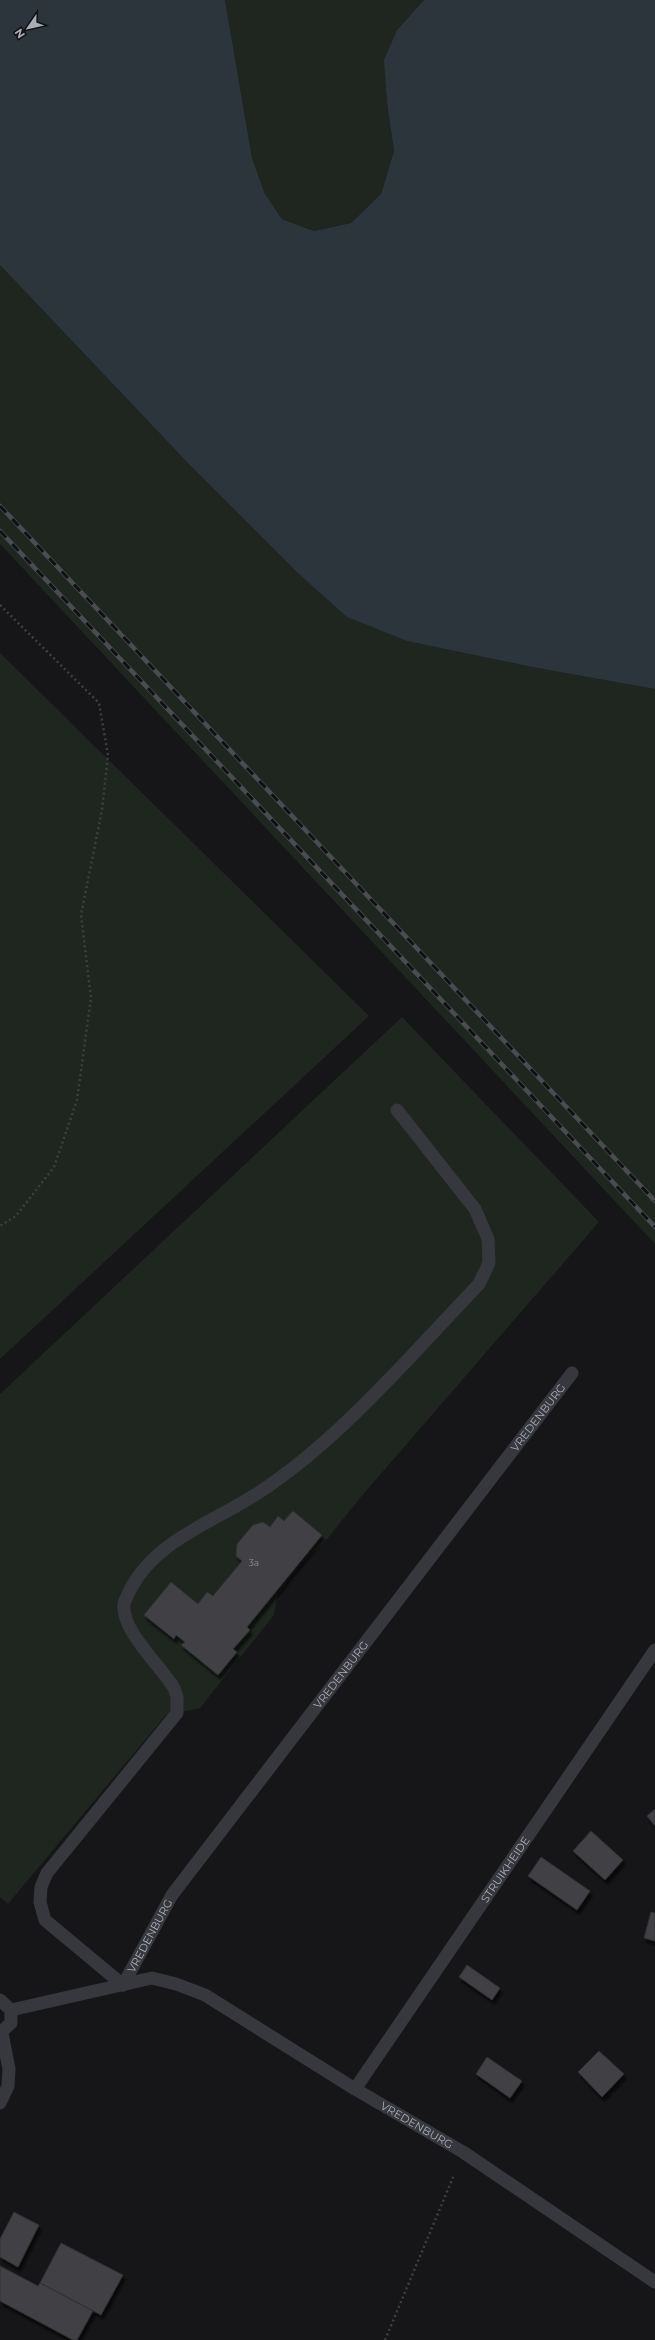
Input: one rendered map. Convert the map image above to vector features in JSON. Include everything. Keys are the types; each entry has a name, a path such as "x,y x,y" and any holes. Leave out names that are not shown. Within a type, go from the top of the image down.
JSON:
{"lane":[{"path":"123,1985 45,1920 40,1902 41,1887 46,1873 177,1713 177,1697 174,1688 137,1638 126,1620 124,1603 135,1580 150,1562 171,1543 256,1495 296,1465 344,1423 479,1284 489,1263 488,1239 475,1210 397,1110"},
{"name":"VREDENBURG","path":"123,1985 172,1895 572,1373"},
{"name":"STRUIKHEIDE","path":"355,2089 655,1650"},
{"name":"VREDENBURG","path":"11,2010 152,1978 176,1984 205,1995 355,2089 463,2152 655,2282"},
{"path":"0,2000 11,2010 11,2023 1,2033 9,2069 8,2086 0,2103"}],"path":[{"path":"0,605 99,704 108,755 102,810 81,915 91,998 77,1100 54,1167 16,1216 0,1226"},
{"path":"385,2340 463,2152"}],"shaded area":[{"path":"0,0 225,0 252,158 265,194 282,219 314,231 351,223 381,194 394,151 387,103 384,60 397,30 424,0 655,0 655,689 532,667 407,641 347,617 298,573 185,460 0,265"},
{"path":"225,0 424,0 397,30 385,60 387,103 394,151 381,194 351,223 314,231 282,219 265,194 252,158"},
{"path":"0,265 185,460 407,641 532,667 655,689 655,1244 0,544"},
{"path":"0,653 369,1016 0,1359"},
{"path":"402,1017 599,1222 360,1498 328,1538 299,1567 277,1596 274,1615 200,1708 166,1715 8,1904 0,1897 0,1394"}],"building":[{"path":"293,1511 322,1535 247,1627 250,1630 233,1649 237,1652 218,1675 181,1645 185,1642 176,1635 174,1639 144,1615 171,1582 198,1604 207,1592 213,1596 242,1561 236,1556 237,1544 253,1525 263,1522 270,1527 278,1516 284,1521"},
{"path":"655,1809 655,1826 647,1816"},
{"path":"591,1831 623,1860 605,1880 573,1851"},
{"path":"541,1857 590,1891 577,1910 528,1876"},
{"path":"651,1912 655,1913 655,1941 644,1938"},
{"path":"467,1965 500,1988 492,2000 459,1977"},
{"path":"599,2051 624,2074 602,2097 578,2072"},
{"path":"487,2057 522,2081 510,2098 476,2074"},
{"path":"14,2212 39,2225 18,2267 0,2257 0,2239"},
{"path":"61,2243 123,2275 101,2315 40,2283"},
{"path":"0,2266 38,2286 40,2283 93,2311 77,2340 73,2340 0,2301"}],"railway":[{"path":"0,506 655,1201"},
{"path":"0,531 655,1227"}]}
